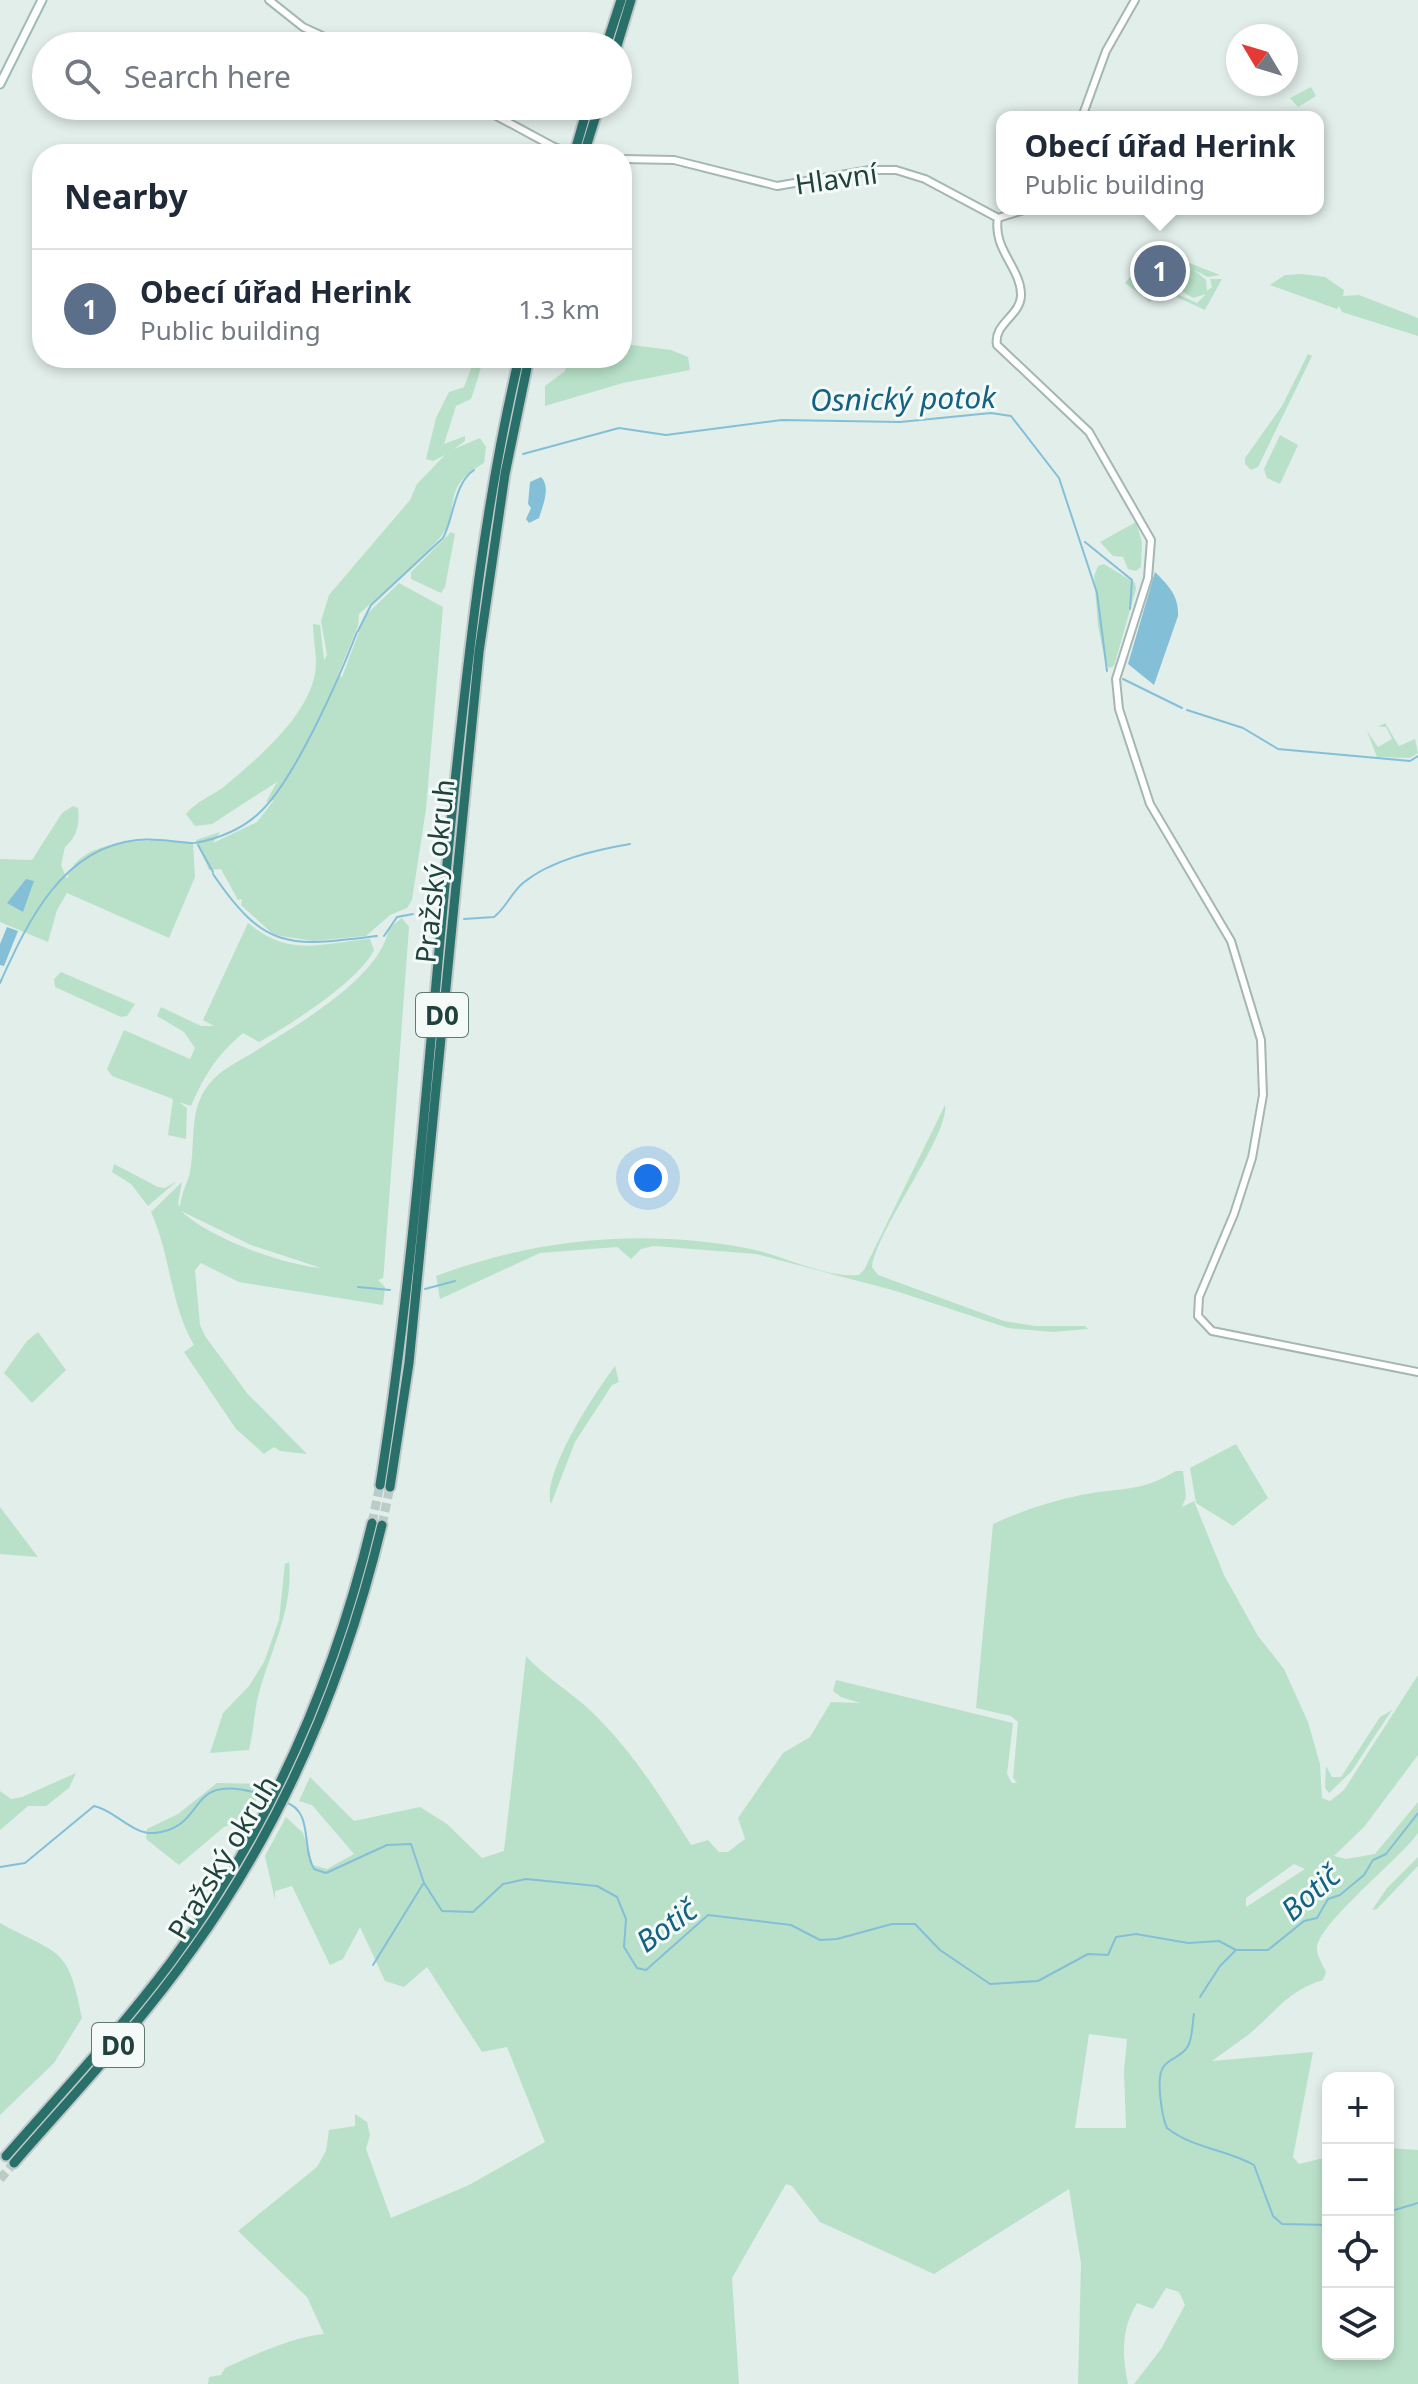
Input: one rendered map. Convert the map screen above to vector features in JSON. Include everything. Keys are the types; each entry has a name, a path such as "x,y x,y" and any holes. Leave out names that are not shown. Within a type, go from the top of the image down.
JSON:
{"highway":[{"path":"611,32 621,0"},
{"path":"621,32 631,0"},
{"path":"578,144 584,120"},
{"path":"587,144 595,120"},
{"name":"Pražský okruh","path":"517,368 494,478 469,648 385,1486 409,1363 479,652 505,474 527,368"},
{"name":"Pražský okruh","path":"10,2160 139,2003 233,1879 293,1769 348,1647 377,1524"}],"main road":[{"path":"0,84 42,0"}],"street":[{"path":"269,0 313,32"},
{"path":"1084,111 1106,51 1135,0"},
{"path":"504,120 548,144"},
{"name":"Hlavní","path":"632,159 674,160 777,186 870,170 896,170 925,179 998,218"},
{"path":"1008,215 998,218 997,237 1021,295 1017,309 997,333 997,345 1089,432 1148,533 1153,555 1116,679 1119,709 1150,804 1231,941 1264,1061 1263,1095 1252,1158 1234,1214 1199,1297 1198,1316 1212,1331 1418,1372"}],"green space":[{"path":"1311,87 1316,96 1298,107 1290,98"},
{"path":"1150,252 1156,262 1148,276 1161,287 1150,302 1125,283"},
{"path":"1184,261 1220,275 1208,277 1194,270 1206,280 1207,291 1212,287 1210,279 1222,279 1205,310 1166,292 1174,278 1179,295 1197,303 1206,294 1193,298 1183,292 1180,273 1192,269 1181,265"},
{"path":"1285,275 1325,277 1344,290 1343,296 1359,295 1418,318 1418,336 1342,312 1339,306 1337,309 1270,285"},
{"path":"632,345 671,350 688,357 690,370 623,383 545,406 545,386 566,368 632,368"},
{"path":"1308,354 1312,356 1258,467 1251,470 1245,464 1245,458 1282,406"},
{"path":"471,368 481,368 471,399 456,406 444,444 465,436 465,441 454,449 480,438 486,447 484,463 460,482 455,491 450,519 438,540 359,614 358,626 338,675 342,677 365,616 399,583 443,607 426,809 412,900 407,908 390,915 366,936 314,941 274,935 241,905 242,899 238,900 221,869 209,870 196,840 220,832 213,843 257,822 274,800 266,802 277,782 212,824 195,826 186,814 252,763 279,736 302,706 316,668 313,624 320,625 324,660 327,655 321,621 329,595 410,500 417,484 445,455 433,461 426,459 436,418 449,392 464,387"},
{"path":"1280,435 1298,445 1280,484 1267,478 1264,469"},
{"path":"1136,522 1142,542 1141,567 1136,571 1128,569 1123,557 1113,556 1100,542"},
{"path":"451,532 455,534 445,587 441,593 411,579 411,572"},
{"path":"1104,564 1135,583 1136,589 1114,666 1110,668 1106,665 1098,626 1094,576 1098,566"},
{"path":"1385,723 1399,746 1415,739 1418,753 1410,758 1377,757 1367,731 1378,747 1392,739 1386,727 1378,727"},
{"path":"73,806 78,808 78,825 65,847 61,865 67,879 74,864 103,847 141,841 193,843 195,877 169,938 67,893 57,910 48,942 0,922 0,859 32,860 62,813"},
{"path":"402,918 409,927 384,1269 383,1278 378,1280 385,1287 383,1305 239,1282 201,1263 195,1270 200,1325 205,1336 247,1393 307,1454 280,1451 274,1447 264,1454 236,1429 184,1352 194,1345 180,1314 151,1212 182,1182 180,1207 192,1161 195,1115 209,1084 230,1066 313,1014 353,983 382,947 389,928","holes":["181,1211 251,1245 321,1268 287,1262 247,1248 210,1231"]},
{"path":"248,923 263,934 292,944 306,946 370,939 374,950 354,975 288,1025 259,1042 243,1033 234,1041 212,1066 191,1106 179,1102 187,1108 186,1139 168,1135 173,1099 112,1076 107,1069 124,1030 190,1059 195,1048 184,1032 157,1016 161,1007 201,1026 214,1026 203,1020"},
{"path":"61,972 135,1004 127,1016 121,1017 55,987 54,979"},
{"path":"945,1105 944,1119 936,1137 886,1230 872,1267 878,1275 1004,1321 1035,1326 1085,1326 1088,1329 1053,1332 1008,1328 896,1291 756,1254 654,1246 641,1249 631,1259 617,1247 540,1253 440,1299 436,1276 513,1253 592,1240 672,1239 711,1243 764,1252 833,1273 859,1275"},
{"path":"114,1164 158,1187 165,1188 177,1181 148,1206 131,1184 112,1172"},
{"path":"38,1332 66,1370 32,1403 4,1373 27,1341"},
{"path":"615,1366 619,1382 612,1385 575,1442 551,1504 550,1490 562,1454"},
{"path":"1236,1444 1268,1498 1233,1526 1196,1503 1190,1468"},
{"path":"1176,1471 1183,1471 1186,1497 1169,1538 1182,1507 1194,1501 1224,1575 1258,1636 1284,1669 1308,1722 1320,1764 1322,1798 1330,1801 1344,1790 1418,1675 1418,1755 1364,1827 1334,1856 1346,1859 1375,1854 1418,1802 1418,1833 1344,1908 1320,1938 1317,1949 1326,1972 1323,1980 1291,1996 1248,2035 1212,2061 1313,2052 1293,2157 1299,2164 1322,2158 1322,2360 1394,2360 1394,2148 1418,2150 1418,2384 1134,2384 1161,2349 1185,2305 1179,2292 1166,2288 1153,2309 1137,2303 1128,2323 1124,2342 1128,2384 1078,2384 1081,2263 1069,2189 934,2274 820,2222 792,2186 786,2184 732,2278 739,2384 208,2384 209,2377 221,2375 225,2368 249,2357 286,2343 324,2334 307,2297 238,2231 317,2167 326,2151 329,2130 355,2126 355,2114 367,2122 370,2135 366,2149 391,2218 469,2185 545,2142 507,2047 482,2052 427,1967 404,1987 385,1981 360,1927 343,1959 330,1965 292,1886 275,1891 275,1900 265,1856 286,1817 303,1833 313,1865 327,1869 354,1854 312,1805 299,1801 310,1777 354,1821 420,1807 447,1824 482,1858 504,1851 526,1656 592,1712 620,1743 691,1845 708,1840 719,1852 728,1852 745,1839 738,1818 783,1753 810,1737 831,1702 860,1703 833,1691 836,1680 1013,1723 1007,1774 1012,1783 1017,1783 1013,1778 1018,1722 1011,1716 976,1708 993,1524 1059,1500 1151,1483","holes":["1294,1864 1305,1869 1246,1907 1246,1898","1089,2034 1127,2039 1124,2071 1126,2128 1075,2128"]},
{"path":"0,1507 38,1557 0,1554"},
{"path":"289,1562 288,1598 257,1701 249,1750 210,1753 223,1713 249,1686 264,1662 279,1620 285,1564"},
{"path":"1392,1710 1351,1772 1329,1793 1325,1788 1326,1766 1332,1777 1341,1777 1380,1717"},
{"path":"76,1773 69,1788 46,1806 28,1806 0,1830 0,1791 11,1799 22,1797"},
{"path":"217,1783 265,1784 246,1820 224,1827 179,1865 146,1839 147,1829 178,1814"},
{"path":"1418,1857 1418,1866 1377,1909 1372,1910 1387,1888"},
{"path":"0,1923 49,1948 66,1965 82,2018 54,2063 0,2115"}],"water":[{"path":"541,477 546,491 544,502 539,518 529,523 526,519 531,508 528,504 530,482"},
{"path":"1155,572 1172,592 1178,616 1154,685 1128,664"},
{"path":"26,879 34,881 23,912 7,903"},
{"path":"7,927 18,931 4,966 0,965 0,944"}],"waterway":[{"name":"Osnický potok","path":"523,454 619,428 666,435 782,420 900,422 991,413 1011,416 1059,478 1097,593 1107,671"},
{"name":"Osnický potok","path":"358,631 371,605 443,538 462,483 474,470"},
{"path":"1085,542 1132,580 1130,609"},
{"name":"Osnický potok","path":"195,843 243,825 271,800 314,730 357,632"},
{"name":"Osnický potok","path":"1123,679 1182,708"},
{"name":"Osnický potok","path":"1187,710 1243,728 1278,749 1410,761 1418,756"},
{"name":"Osnický potok","path":"0,983 23,936 51,891 68,872 88,857 111,846 137,840 193,843"},
{"path":"464,919 494,917 523,883 560,862 630,844"},
{"path":"198,845 213,872"},
{"path":"213,874 248,918 282,938 322,942 377,936"},
{"path":"384,936 397,917 413,914"},
{"path":"425,1289 455,1281"},
{"path":"358,1287 390,1290"},
{"name":"Botič","path":"0,1867 25,1863 94,1806 139,1830 155,1833 173,1828 200,1801 221,1789 240,1789 267,1796"},
{"name":"Botič","path":"285,1802 300,1813 314,1869 326,1873 387,1845 411,1844 424,1883 442,1911 473,1912 503,1884 526,1879 597,1886 617,1897 626,1919 624,1947 637,1968 646,1970 708,1915 791,1925 820,1940 837,1939 892,1924 915,1924 940,1950 990,1984 1038,1981 1088,1954 1108,1955 1116,1937 1136,1934 1188,1943 1219,1941 1236,1950 1268,1950 1304,1921 1317,1918 1328,1899 1340,1895 1364,1875 1373,1860 1386,1854 1418,1813"},
{"path":"373,1965 423,1884"},
{"path":"1200,1997 1220,1966 1235,1951"},
{"path":"1194,2014 1188,2046 1161,2071 1160,2097 1167,2128 1188,2140 1254,2165 1273,2216 1282,2224 1322,2225"},
{"path":"1394,2210 1418,2203"}],"tunnel":[{"path":"372,1523 380,1485"},
{"path":"382,1525 390,1487"},
{"path":"0,2179 14,2163"}],"place":[{"name":"Obecí úřad Herink","path":"1160,271"}]}
